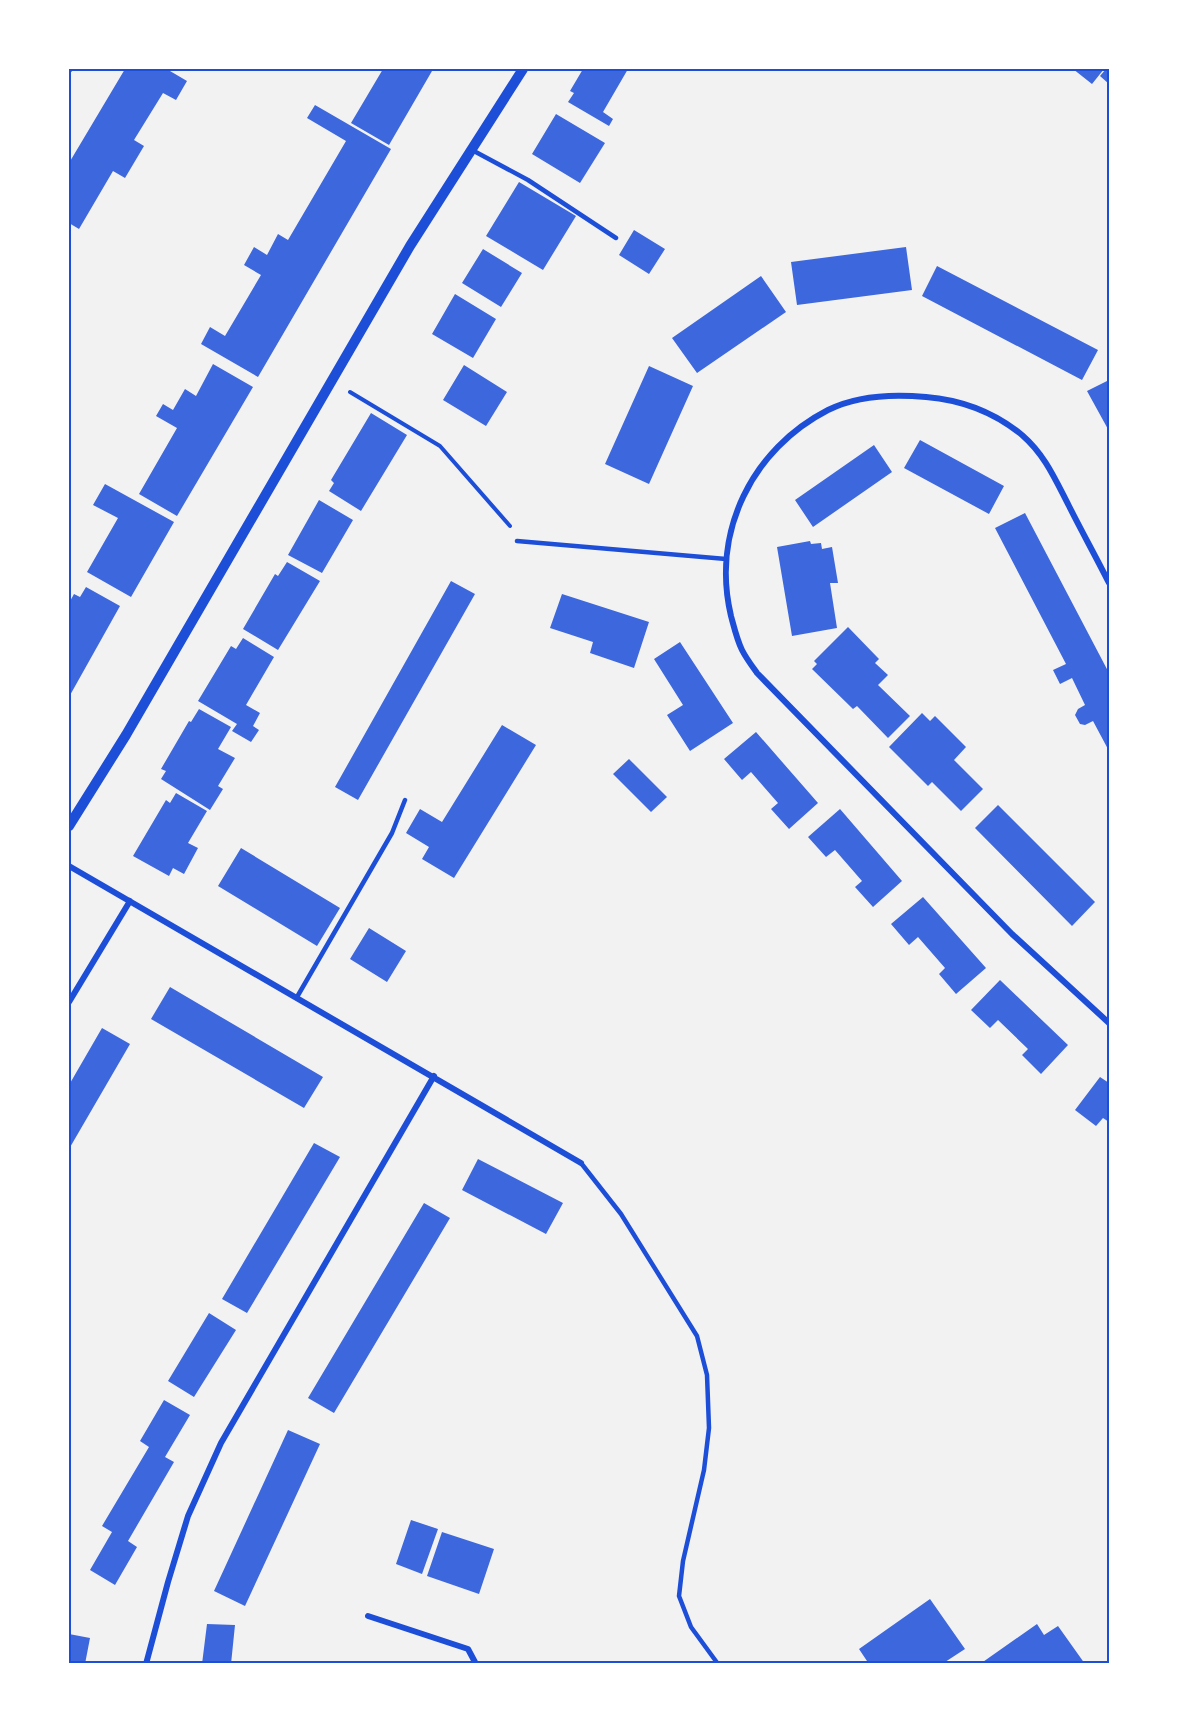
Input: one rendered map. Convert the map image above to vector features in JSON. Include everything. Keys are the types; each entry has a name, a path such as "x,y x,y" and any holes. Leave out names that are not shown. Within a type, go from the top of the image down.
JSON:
{"street":[{"path":"69,826 126,735 411,246 523,69"},
{"path":"1109,583 1043,456 1023,436 1002,419 974,407 945,399 912,395 883,395 856,400 829,410 786,438 756,474 745,492 733,524 726,560 726,594 734,624 742,650 757,673 1012,934 1109,1023"},
{"path":"69,866 581,1163"},
{"path":"69,1002 130,901"},
{"path":"146,1664 188,1516 221,1443 434,1076"},
{"path":"368,1616 468,1649 476,1664"}],"lane":[{"path":"471,150 528,180 616,238"},
{"path":"517,542 726,560"},
{"path":"297,998 392,833 405,800"},
{"path":"581,1163 621,1214 697,1336 707,1375 709,1428 704,1470 683,1560 679,1596 691,1627 718,1664"}],"path":[{"path":"331,382 440,446 510,526 528,543"}],"building":[{"path":"125,69 172,69 170,71 187,81 176,100 163,93 134,140 144,146 125,178 113,171 79,229 69,223 69,163"},
{"path":"383,69 428,69 432,71 389,145 351,123"},
{"path":"583,69 628,69 603,112 613,119 609,126 568,102 574,93 570,91"},
{"path":"1073,69 1104,69 1092,84"},
{"path":"1106,69 1109,69 1109,84 1100,76"},
{"path":"315,105 391,149 258,377 201,344 210,327 225,336 261,275 244,265 254,247 267,255 278,234 288,240 346,141 307,118"},
{"path":"556,114 605,143 580,183 532,154"},
{"path":"519,182 576,216 543,270 486,236"},
{"path":"634,230 665,249 649,274 619,255"},
{"path":"906,247 912,290 797,305 791,262"},
{"path":"483,249 522,273 501,307 462,283"},
{"path":"937,266 1098,350 1082,380 922,296"},
{"path":"761,276 786,312 697,373 672,338"},
{"path":"455,294 496,319 473,358 432,334"},
{"path":"213,364 253,387 177,516 139,494 177,428 156,416 163,404 173,410 185,389 196,396"},
{"path":"464,365 507,392 486,426 443,400"},
{"path":"649,366 693,386 649,484 605,464"},
{"path":"1109,380 1109,431 1087,391"},
{"path":"371,413 407,435 361,511 329,491 334,483 331,480"},
{"path":"920,440 1004,486 989,514 904,468"},
{"path":"874,445 892,472 813,527 795,500"},
{"path":"105,484 174,522 131,597 87,572 118,518 93,505"},
{"path":"319,500 353,520 322,573 288,555"},
{"path":"1025,513 1109,673 1109,751 1093,721 1085,725 1080,724 1075,715 1078,709 1085,705 1072,678 1060,684 1053,670 1066,664 995,528"},
{"path":"810,541 811,544 821,543 822,549 832,547 838,583 830,583 837,628 792,636 777,547"},
{"path":"287,562 320,581 278,650 243,629 275,574 278,576"},
{"path":"451,581 475,594 358,800 335,787"},
{"path":"86,587 120,606 69,697 69,603 74,594 80,597"},
{"path":"562,594 649,622 634,668 590,653 593,642 550,628"},
{"path":"848,627 879,659 875,663 888,675 878,685 910,716 888,738 857,706 853,709 812,669 817,664 814,661"},
{"path":"243,638 274,657 246,705 260,713 253,726 259,730 251,742 232,731 237,724 198,701 231,646 236,649"},
{"path":"680,642 733,723 690,751 667,715 683,705 654,659"},
{"path":"199,709 231,727 218,749 235,758 218,786 223,789 210,810 161,779 166,771 161,769 189,721 191,722"},
{"path":"922,713 930,721 935,716 966,747 954,760 983,789 961,811 932,782 928,786 889,747"},
{"path":"502,725 536,745 454,878 422,859 429,847 406,833 420,809 442,822"},
{"path":"756,732 818,803 789,829 771,809 778,803 751,772 742,780 724,759"},
{"path":"629,759 667,797 651,812 613,774"},
{"path":"176,793 207,811 188,843 198,848 184,874 173,868 169,876 133,856 166,800 170,803"},
{"path":"998,805 1095,902 1072,926 975,828"},
{"path":"840,809 902,881 873,907 855,887 862,881 835,850 826,857 808,837"},
{"path":"241,848 340,908 317,946 218,886"},
{"path":"923,897 986,968 956,994 939,974 945,968 918,937 909,945 891,924"},
{"path":"369,928 406,951 387,982 350,959"},
{"path":"1000,980 1068,1045 1041,1074 1022,1055 1028,1049 998,1020 990,1028 971,1010"},
{"path":"170,987 323,1077 304,1108 151,1019"},
{"path":"102,1028 130,1044 69,1149 69,1085"},
{"path":"1100,1077 1109,1083 1109,1122 1103,1118 1096,1126 1075,1110"},
{"path":"314,1143 340,1157 247,1313 222,1299"},
{"path":"478,1159 563,1203 546,1234 462,1190"},
{"path":"424,1203 450,1218 334,1413 308,1398"},
{"path":"209,1313 236,1330 194,1397 168,1381"},
{"path":"164,1400 190,1415 165,1457 174,1462 128,1541 137,1547 115,1585 90,1570 112,1532 102,1526 149,1447 140,1441"},
{"path":"288,1430 320,1444 245,1606 214,1591"},
{"path":"411,1520 438,1529 422,1574 396,1564"},
{"path":"442,1532 494,1549 479,1594 427,1576"},
{"path":"930,1599 965,1649 942,1664 869,1664 859,1649"},
{"path":"207,1624 235,1625 231,1664 202,1664"},
{"path":"1037,1624 1044,1635 1058,1626 1085,1664 980,1664"},
{"path":"69,1634 90,1638 85,1664 69,1664"}]}
